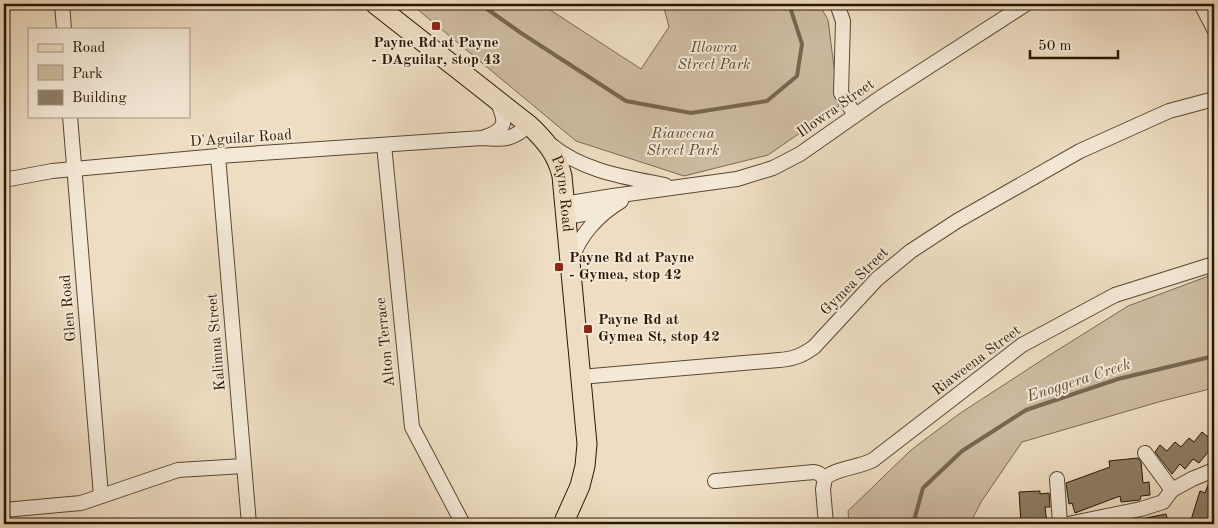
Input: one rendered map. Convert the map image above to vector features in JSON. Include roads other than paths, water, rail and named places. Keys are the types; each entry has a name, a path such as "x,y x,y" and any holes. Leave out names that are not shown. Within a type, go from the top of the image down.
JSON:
{"main road":[{"name":"Payne Road","path":"375,4 535,131 553,151 559,164 586,444 585,466 580,486 563,524"}],"street":[{"path":"62,4 64,28"},
{"path":"837,4 842,20 841,93 855,115"},
{"name":"Illowra Street","path":"565,211 646,192 737,179 773,168 800,154 855,115 1026,4"},
{"path":"1201,4 1214,29"},
{"name":"Gymea Street","path":"580,377 791,359 803,355 814,347 877,279 911,250 956,221 1080,151 1168,111 1214,99"},
{"name":"D'Aguilar Road","path":"482,138 497,133 503,126 504,118 497,100"},
{"name":"Glen Road","path":"70,118 101,496"},
{"path":"535,131 564,155 592,168 681,187"},
{"name":"D'Aguilar Road","path":"4,180 74,169 218,156 482,138 506,139 535,131"},
{"name":"Alton Terrace","path":"384,145 412,427 463,524"},
{"name":"Kalimna Street","path":"218,156 248,524"},
{"name":"Illowra Street","path":"565,211 602,209 646,192"},
{"path":"570,267 573,253 583,237 599,218 621,201"},
{"name":"Riaweena Street","path":"825,478 834,472 860,466 873,460 1022,345 1115,295 1214,264"},
{"path":"1145,453 1172,490"},
{"path":"4,510 81,503 178,470 243,466"},
{"path":"1068,524 1141,509 1163,502 1172,490 1214,470"},
{"path":"716,481 818,473 825,478 823,490 826,524"},
{"path":"1056,479 1060,524"}],"waterway":[{"name":"Enoggera Creek","path":"480,4 626,101 691,113 767,101 797,76 802,44 789,4"},
{"name":"Enoggera Creek","path":"913,524 923,488 962,451 1026,410 1118,379 1214,356"}],"place":[{"name":"Payne Rd at Payne - DAguilar, stop 43","path":"436,26"},
{"name":"Payne Rd at Payne - Gymea, stop 42","path":"559,267"},
{"name":"Payne Rd at Gymea St, stop 42","path":"588,329"}],"park label":[{"name":"Illowra Street Park","path":"714,56"},
{"name":"Riaweena Street Park","path":"683,142"}]}
